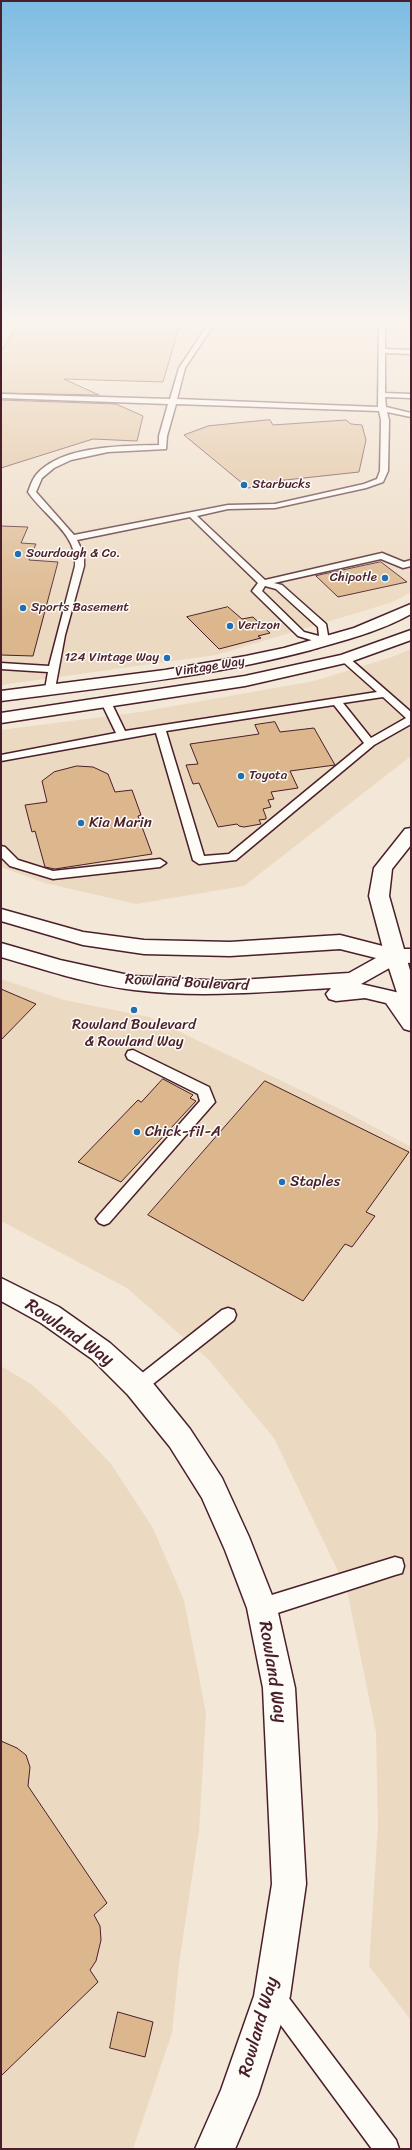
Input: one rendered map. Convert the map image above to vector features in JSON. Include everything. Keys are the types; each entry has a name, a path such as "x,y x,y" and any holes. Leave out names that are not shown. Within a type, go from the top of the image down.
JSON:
{"main road":[{"name":"Vintage Way","path":"1,696 225,666 285,653 359,631 411,608"},
{"name":"Vintage Way","path":"1,718 245,681 345,659 411,635"},
{"path":"324,641 345,659"},
{"path":"411,833 383,868 379,896 403,956 411,1005"},
{"path":"1,915 83,938 144,947 230,949 340,942 403,956"},
{"name":"Rowland Boulevard","path":"1,950 59,967 133,983 224,988 353,980 403,956"},
{"path":"206,986 235,1000 297,998 365,991 393,998 411,1024"},
{"name":"Rowland Way","path":"1,1289 50,1315 101,1351 138,1386 180,1438 212,1488 239,1547 262,1608 279,1688 289,1884 272,1996 239,2095 215,2149"}],"lane":[{"path":"50,689 80,560 73,538 44,508 32,492 34,485 41,475 52,465 66,459 98,452 163,447 163,436 167,420"},
{"path":"73,538 228,507 275,506 366,486 380,480 384,471 385,420"},
{"path":"191,514 263,583 279,587 323,626 324,641 302,634 257,591 263,583 382,556 403,565 411,563"},
{"path":"345,659 411,717"},
{"path":"1,666 54,669"},
{"path":"1,758 122,735 384,694"},
{"path":"336,701 370,743"},
{"path":"106,702 122,735"},
{"path":"160,729 199,860 232,857 370,743 411,720"},
{"path":"1,850 14,863 52,875 160,863"},
{"path":"104,1220 208,1102 204,1091 133,1055"},
{"path":"138,1386 228,1315"},
{"path":"262,1608 395,1566"},
{"path":"272,1996 387,2149"}],"shaded area":[{"path":"1,420 411,420 411,592 393,602 216,655 1,685"},
{"path":"411,649 411,756 244,886 136,904 45,883 1,867 1,730 140,712 314,681 392,657"},
{"path":"1,979 64,1000 149,1017 344,1111 411,1147 411,2020 369,1966 378,1825 376,1732 347,1590 274,1438 209,1360 127,1288 1,1221"},
{"path":"1,1366 31,1384 60,1410 111,1464 153,1528 184,1600 206,1713 199,1831 179,1964 172,2033 133,2149 1,2149"}],"building":[{"path":"1,420 142,420 137,441 93,439 1,468"},
{"path":"267,420 270,420 273,425 346,420 351,424 362,425 366,440 359,472 276,481 277,483 248,488 184,435 208,426"},
{"name":"Sports Basement","path":"1,526 28,527 21,543 36,544 29,560 58,562 33,656 1,655"},
{"path":"381,562 407,582 338,597 316,576"},
{"name":"Verizon","path":"228,607 242,619 253,617 270,633 258,636 261,638 219,649 187,617"},
{"name":"Toyota","path":"275,722 280,732 314,728 335,765 290,771 298,788 271,792 274,799 268,800 271,807 263,809 266,819 259,820 261,824 244,827 237,824 218,827 199,783 193,784 186,765 198,764 190,744 259,734 255,725"},
{"path":"77,766 93,767 108,774 115,792 132,790 141,815 138,816 152,854 55,869 45,867 35,831 32,832 25,805 47,802 42,781 54,772"},
{"path":"1,989 36,1004 1,1040"},
{"name":"Chick-fil-A","path":"163,1079 193,1095 190,1098 196,1101 121,1182 78,1162 138,1100 141,1102"},
{"name":"Staples","path":"265,1081 409,1152 366,1212 375,1216 352,1247 345,1244 303,1301 148,1215"},
{"path":"1,1741 17,1748 26,1755 30,1767 28,1786 107,1903 94,1915 100,1926 101,1940 96,1961 90,1970 98,1982 1,2076"},
{"path":"118,2012 153,2022 145,2057 110,2048"}],"place":[{"name":"Starbucks","path":"244,485"},
{"name":"Sourdough & Co.","path":"18,554"},
{"name":"Chipotle","path":"385,578"},
{"name":"Sports Basement","path":"23,608"},
{"name":"Verizon","path":"230,626"},
{"name":"124 Vintage Way","path":"167,658"},
{"name":"Toyota","path":"241,776"},
{"name":"Kia Marin","path":"81,823"},
{"name":"Rowland Boulevard & Rowland Way","path":"134,1010"},
{"name":"Chick-fil-A","path":"137,1132"},
{"name":"Staples","path":"282,1182"}]}
